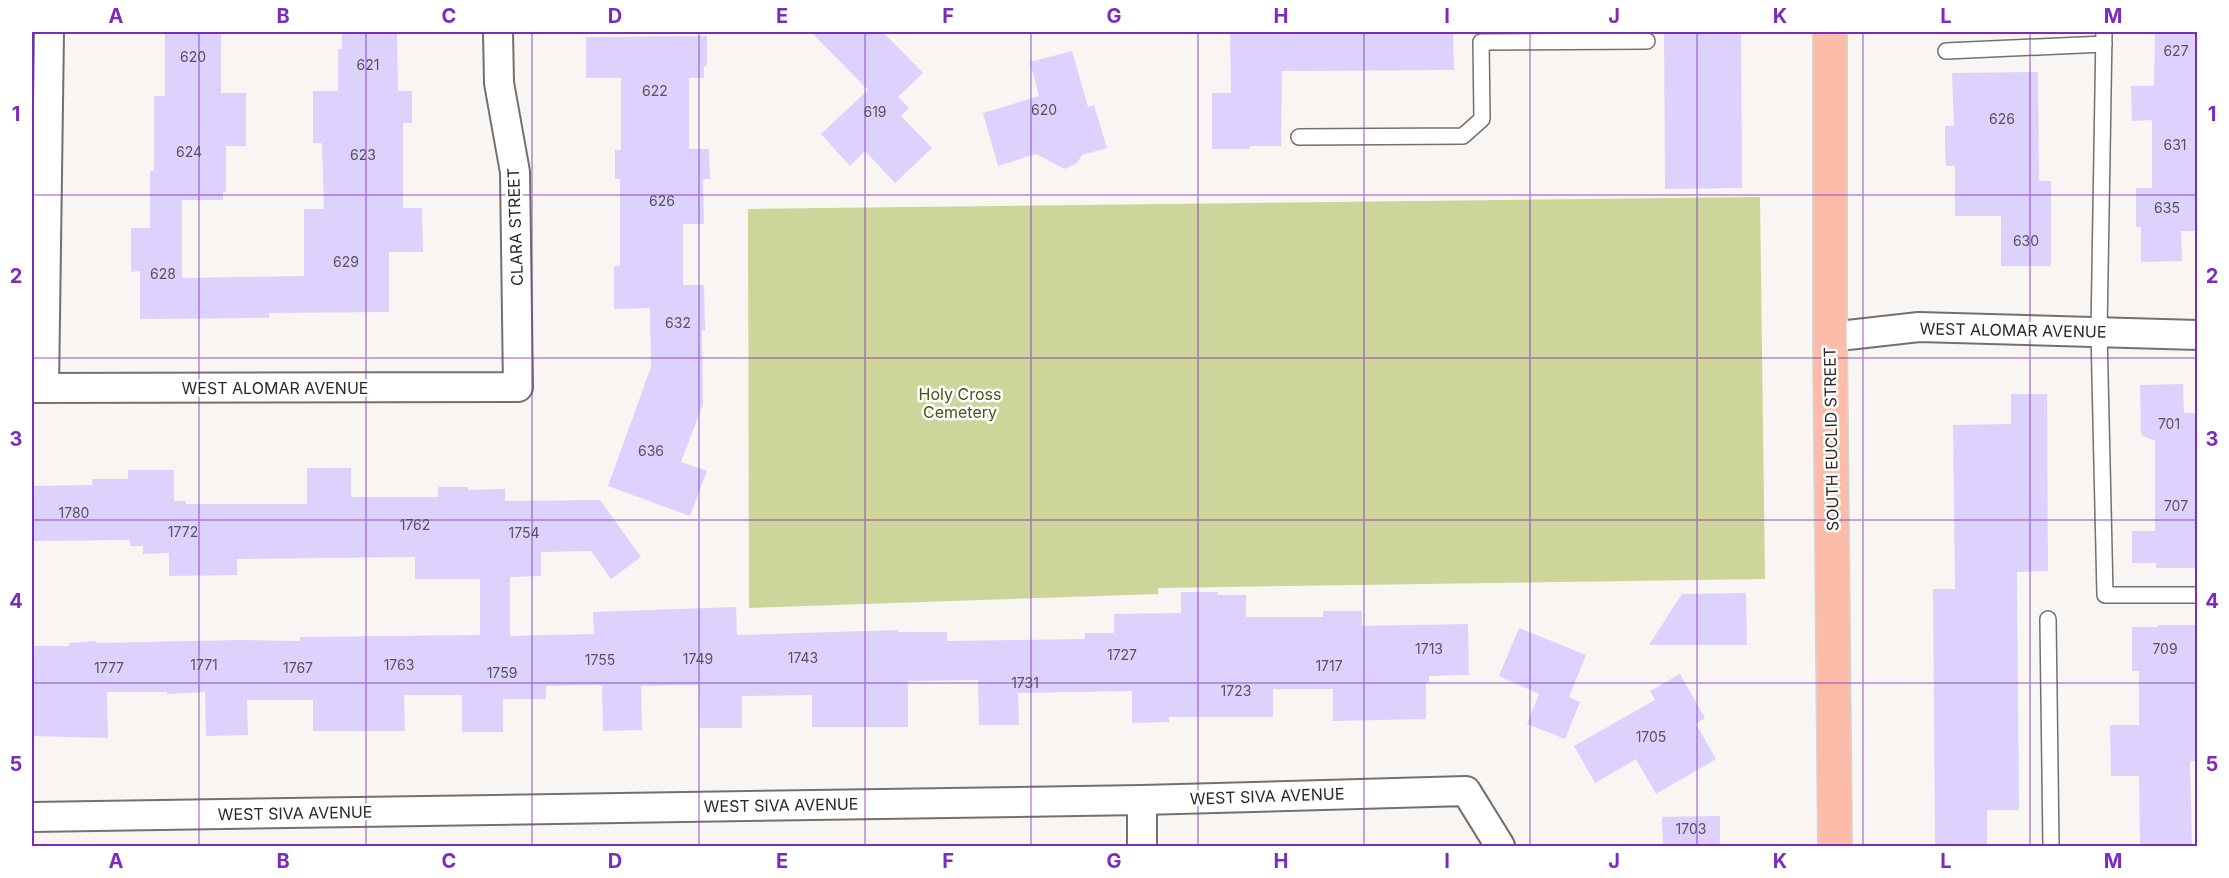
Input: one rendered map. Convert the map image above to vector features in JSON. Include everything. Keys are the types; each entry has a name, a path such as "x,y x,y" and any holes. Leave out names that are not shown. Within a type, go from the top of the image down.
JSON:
{"main road":[{"name":"SOUTH EUCLID STREET","path":"1830,32 1830,337 1835,846"}],"street":[{"path":"38,388 49,32"},
{"name":"CLARA STREET","path":"498,32 499,83 515,172 518,387"},
{"name":"WEST ALOMAR AVENUE","path":"1830,337 1919,327 2198,335"},
{"name":"WEST ALOMAR AVENUE","path":"38,388 518,387"},
{"name":"WEST SIVA AVENUE","path":"32,817 1142,800 1466,791 1500,846"},
{"path":"1142,800 1142,846"}],"lane":[{"path":"1299,137 1463,136 1482,119 1480,37 1647,41"},
{"path":"1946,51 2104,38 2099,332 2105,595 2198,595"},
{"path":"2048,619 2051,846"}],"green space":[{"name":"Holy Cross Cemetery","path":"1760,197 1765,579 1158,588 1158,594 749,608 748,209"}],"building":[{"path":"165,32 221,32 221,93 246,93 246,146 226,146 226,192 223,192 223,200 182,200 182,278 304,276 304,209 324,209 322,143 313,143 313,91 338,91 338,49 342,49 342,32 397,32 398,91 412,91 412,123 403,123 403,208 422,208 423,252 389,252 389,312 269,313 269,318 140,319 140,271 131,272 131,228 150,228 150,171 154,171 154,96 165,96"},
{"path":"811,32 883,32 923,73 898,97 909,108 901,116 932,148 895,183 865,151 850,166 821,134 868,90"},
{"path":"1230,32 1453,32 1454,70 1282,71 1281,146 1212,149 1212,93 1231,93"},
{"path":"1664,32 1741,32 1742,188 1665,189"},
{"path":"2155,32 2198,32 2198,231 2181,231 2182,261 2141,262 2141,227 2136,227 2136,188 2152,188 2152,120 2132,121 2131,86 2154,86"},
{"path":"707,36 707,66 704,66 704,78 689,78 689,149 709,149 710,179 703,179 704,224 683,224 683,285 704,285 703,404 681,462 707,471 690,516 608,486 651,367 650,308 614,309 614,266 620,266 620,179 615,179 615,150 621,150 621,78 586,78 586,37"},
{"path":"1072,51 1088,107 1094,105 1107,148 1082,155 1077,163 1065,169 1036,154 998,166 983,113 1039,96 1030,62"},
{"path":"2038,72 2039,181 2051,181 2051,266 2001,266 2001,216 1955,216 1955,166 1946,166 1945,145 1945,126 1954,126 1952,73"},
{"path":"2183,384 2184,413 2198,413 2198,568 2156,568 2156,563 2132,563 2132,531 2155,531 2155,441 2141,435 2140,385"},
{"path":"2011,394 2047,394 2048,571 2017,572 2019,810 1987,810 1987,846 1935,846 1933,589 1955,589 1953,425 2011,424"},
{"path":"307,468 351,468 351,497 438,497 438,487 468,487 468,490 505,489 505,501 600,500 641,557 611,579 591,551 541,552 541,576 510,577 510,636 594,634 593,612 736,607 737,635 898,630 898,632 947,632 947,641 1085,639 1085,633 1114,633 1114,614 1181,613 1181,592 1218,592 1218,595 1246,595 1246,617 1323,617 1323,611 1362,611 1362,626 1468,624 1469,675 1429,676 1429,682 1426,682 1426,719 1333,721 1333,689 1273,689 1273,717 1169,717 1169,722 1132,723 1132,691 1018,693 1019,725 979,725 978,680 908,681 908,727 812,727 812,695 742,696 742,728 700,728 699,685 641,686 642,730 603,731 602,685 546,686 546,699 503,699 503,732 462,732 462,695 404,695 405,731 313,731 313,700 247,700 248,735 206,736 205,692 167,694 167,692 107,692 108,738 32,736 32,646 69,646 69,643 96,641 96,643 300,641 300,637 480,635 480,579 415,579 415,557 237,559 237,575 169,576 169,553 143,554 143,546 130,546 130,540 32,541 32,486 93,485 92,479 128,479 128,470 174,470 174,501 186,501 186,504 307,504"},
{"path":"1746,593 1747,645 1649,645 1682,594"},
{"path":"2158,625 2198,625 2198,761 2190,761 2192,846 2140,846 2139,776 2111,776 2110,725 2139,725 2139,671 2132,671 2132,627 2158,627"},
{"path":"1519,628 1586,655 1569,697 1580,702 1565,739 1527,724 1539,694 1499,676"},
{"path":"1680,674 1705,718 1696,724 1716,759 1656,794 1636,759 1595,783 1574,746 1655,700 1650,691"},
{"path":"1720,816 1720,846 1663,846 1662,817"}]}
